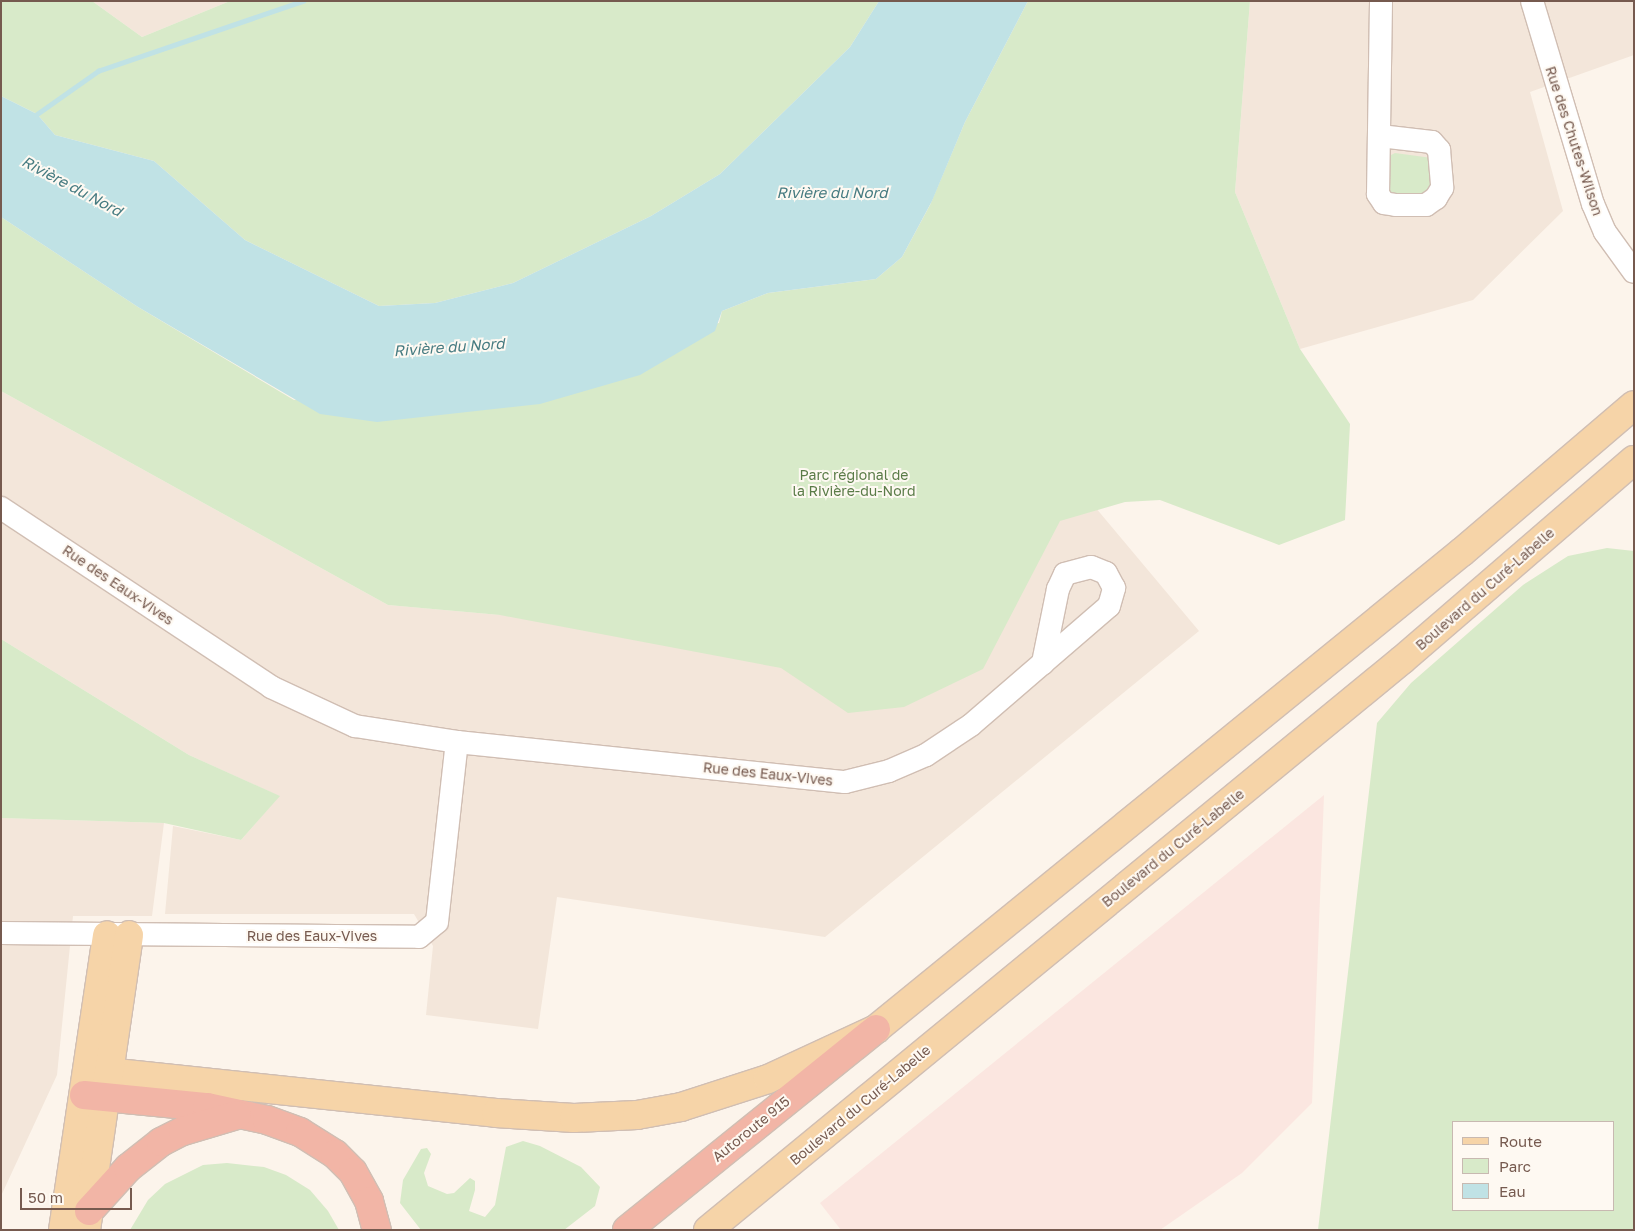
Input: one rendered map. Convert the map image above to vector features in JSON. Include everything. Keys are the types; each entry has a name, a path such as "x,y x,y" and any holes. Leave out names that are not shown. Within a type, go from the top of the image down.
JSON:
{"highway":[{"name":"Autoroute 915","path":"627,1230 876,1029"},
{"path":"97,1084 207,1107 291,1128 335,1154 364,1190 378,1230"},
{"path":"88,1220 128,1168 160,1142 188,1129 238,1115"}],"main road":[{"path":"97,1084 530,1116 618,1117 681,1107 734,1092 876,1029 1426,581 1634,406"},
{"name":"Boulevard du Curé-Labelle","path":"708,1230 1394,666 1634,460"},
{"path":"88,1220 97,1084 118,935"},
{"path":"63,1230 97,1084"}],"street":[{"path":"1380,136 1381,1"},
{"name":"Rue des Chutes-Wilson","path":"1532,1 1595,208 1605,232 1634,272"},
{"name":"Rue des Eaux-Vives","path":"1,508 272,687 355,726 457,742 845,782 889,771 926,755 971,725 1043,663"},
{"name":"Rue des Eaux-Vives","path":"1,933 419,937 437,922 457,742"}],"shaded area":[{"path":"92,1 230,1 142,37"},
{"path":"1250,1 1634,1 1634,55 1530,92 1563,211 1473,300 1300,349 1235,192"},
{"path":"1,391 388,605 500,615 1059,464 1199,631 825,937 557,897 538,1029 426,1015 433,946 414,914 165,914 173,826 241,840 279,796 189,755 1,639"},
{"path":"1324,795 1312,1103 1242,1173 1160,1230 841,1230 820,1203"},
{"path":"1,818 164,823 152,916 73,916 57,1075 1,1196"}],"green space":[{"path":"1,1 92,1 142,37 230,1 879,1 850,47 720,174 651,216 513,283 435,303 379,306 245,240 154,161 55,135 37,114 1,96"},
{"name":"Parc régional de la Rivière-du-Nord","path":"1028,1 1250,1 1235,192 1300,349 1350,424 1345,520 1279,545 1160,500 1125,502 1060,521 983,669 904,707 848,713 781,668 500,615 388,605 1,391 1,217 138,307 294,400 719,323 722,311 768,293 876,279 902,257 930,205 965,122"},
{"path":"1395,153 1432,158 1433,194 1387,198 1387,157"},
{"path":"1607,548 1634,551 1634,1230 1318,1230 1377,723 1411,683 1523,585 1568,556"},
{"path":"1,639 189,755 280,796 241,840 164,823 1,818"},
{"path":"523,1141 540,1146 581,1167 600,1187 595,1206 564,1230 421,1230 400,1203 403,1180 421,1149 427,1148 431,1154 424,1173 428,1186 447,1194 454,1193 470,1178 475,1181 475,1190 469,1211 485,1217 495,1205 506,1147"},
{"path":"227,1163 264,1167 286,1175 310,1190 328,1211 339,1230 130,1230 148,1200 165,1184 203,1165"}],"water":[{"name":"Rivière du Nord","path":"879,1 1028,1 965,122 932,201 902,257 876,279 768,293 722,311 715,331 640,375 540,404 377,422 320,414 138,307 1,217 1,96 37,114 55,135 154,161 245,240 379,306 435,303 513,283 651,216 720,174 850,47"}],"waterway":[{"name":"Rivière du Nord","path":"37,114 98,71 303,1"}]}
